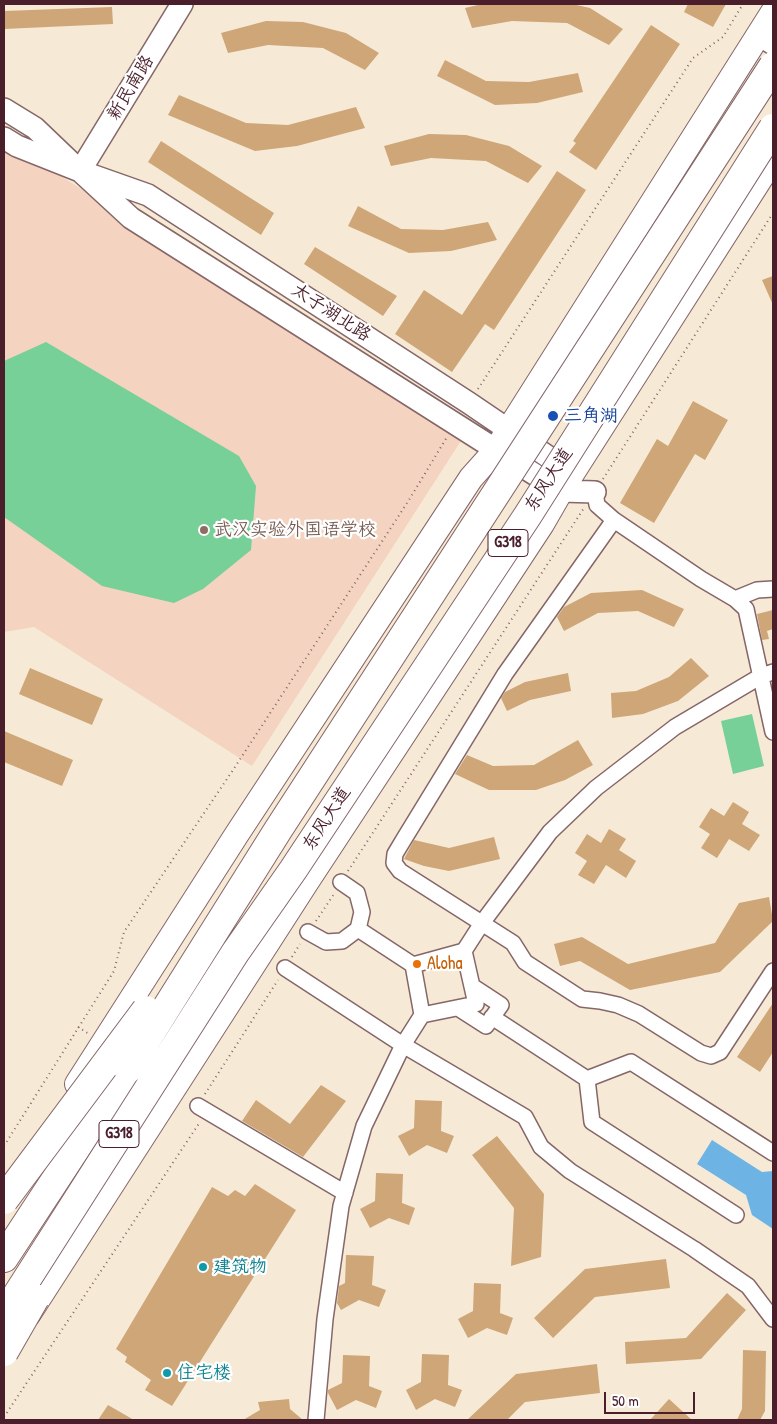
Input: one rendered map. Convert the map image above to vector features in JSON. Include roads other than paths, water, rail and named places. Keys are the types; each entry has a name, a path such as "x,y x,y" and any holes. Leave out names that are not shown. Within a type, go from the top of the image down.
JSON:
{"highway":[{"name":"东风大道","path":"278,830 773,66"},
{"name":"东风大道","path":"235,953 293,870 522,523 773,128"},
{"path":"4,1199 278,830"},
{"name":"G318","path":"4,1258 128,1069 278,830"},
{"path":"4,1351 235,953"},
{"name":"G318","path":"4,1315 235,953"}],"main road":[{"name":"新民南路","path":"80,171 182,4"},
{"path":"4,1199 237,834 471,478 496,450 766,40 773,12"},
{"name":"太子湖北路","path":"4,109 35,128 131,218 496,450 567,482"},
{"name":"太子湖北路","path":"4,138 17,146 80,171 148,195 510,429 567,482"},
{"path":"4,1351 308,880 542,524 773,159"},
{"path":"567,482 595,492"}],"street":[{"path":"595,492 596,506 614,520 701,579 735,599 746,609 767,674 773,732"},
{"path":"614,520 505,674 395,854 394,863 400,871 513,943 525,962 582,1000 618,1005 639,1014 701,1053 711,1056 720,1052 773,971"},
{"path":"735,599 757,590 773,589"},
{"path":"414,965 464,951 482,923 550,832 596,788 675,727 767,674"},
{"path":"308,932 326,942 342,941 358,929 362,912 357,892 341,882"},
{"path":"316,1420 325,1319 341,1206 364,1126 403,1045 422,1015 414,965 358,929"},
{"path":"422,1015 476,1004 464,951"},
{"path":"285,968 403,1045 525,1117 541,1147 570,1171 694,1249 748,1286 773,1319"},
{"path":"458,1008 486,1026 501,1005 472,986"},
{"path":"492,1017 587,1079"},
{"path":"587,1079 631,1062 773,1153"},
{"path":"587,1079 592,1122 736,1215"},
{"path":"202,1109 345,1193"}],"water":[{"path":"712,1140 762,1172 773,1171 773,1229 752,1215 746,1195 697,1164"}],"place":[{"name":"三角湖","path":"553,416"},
{"name":"武汉实验外国语学校","path":"204,530"},
{"name":"Aloha","path":"417,964"},
{"name":"建筑物","path":"203,1267"},
{"name":"住宅楼","path":"167,1373"}]}
